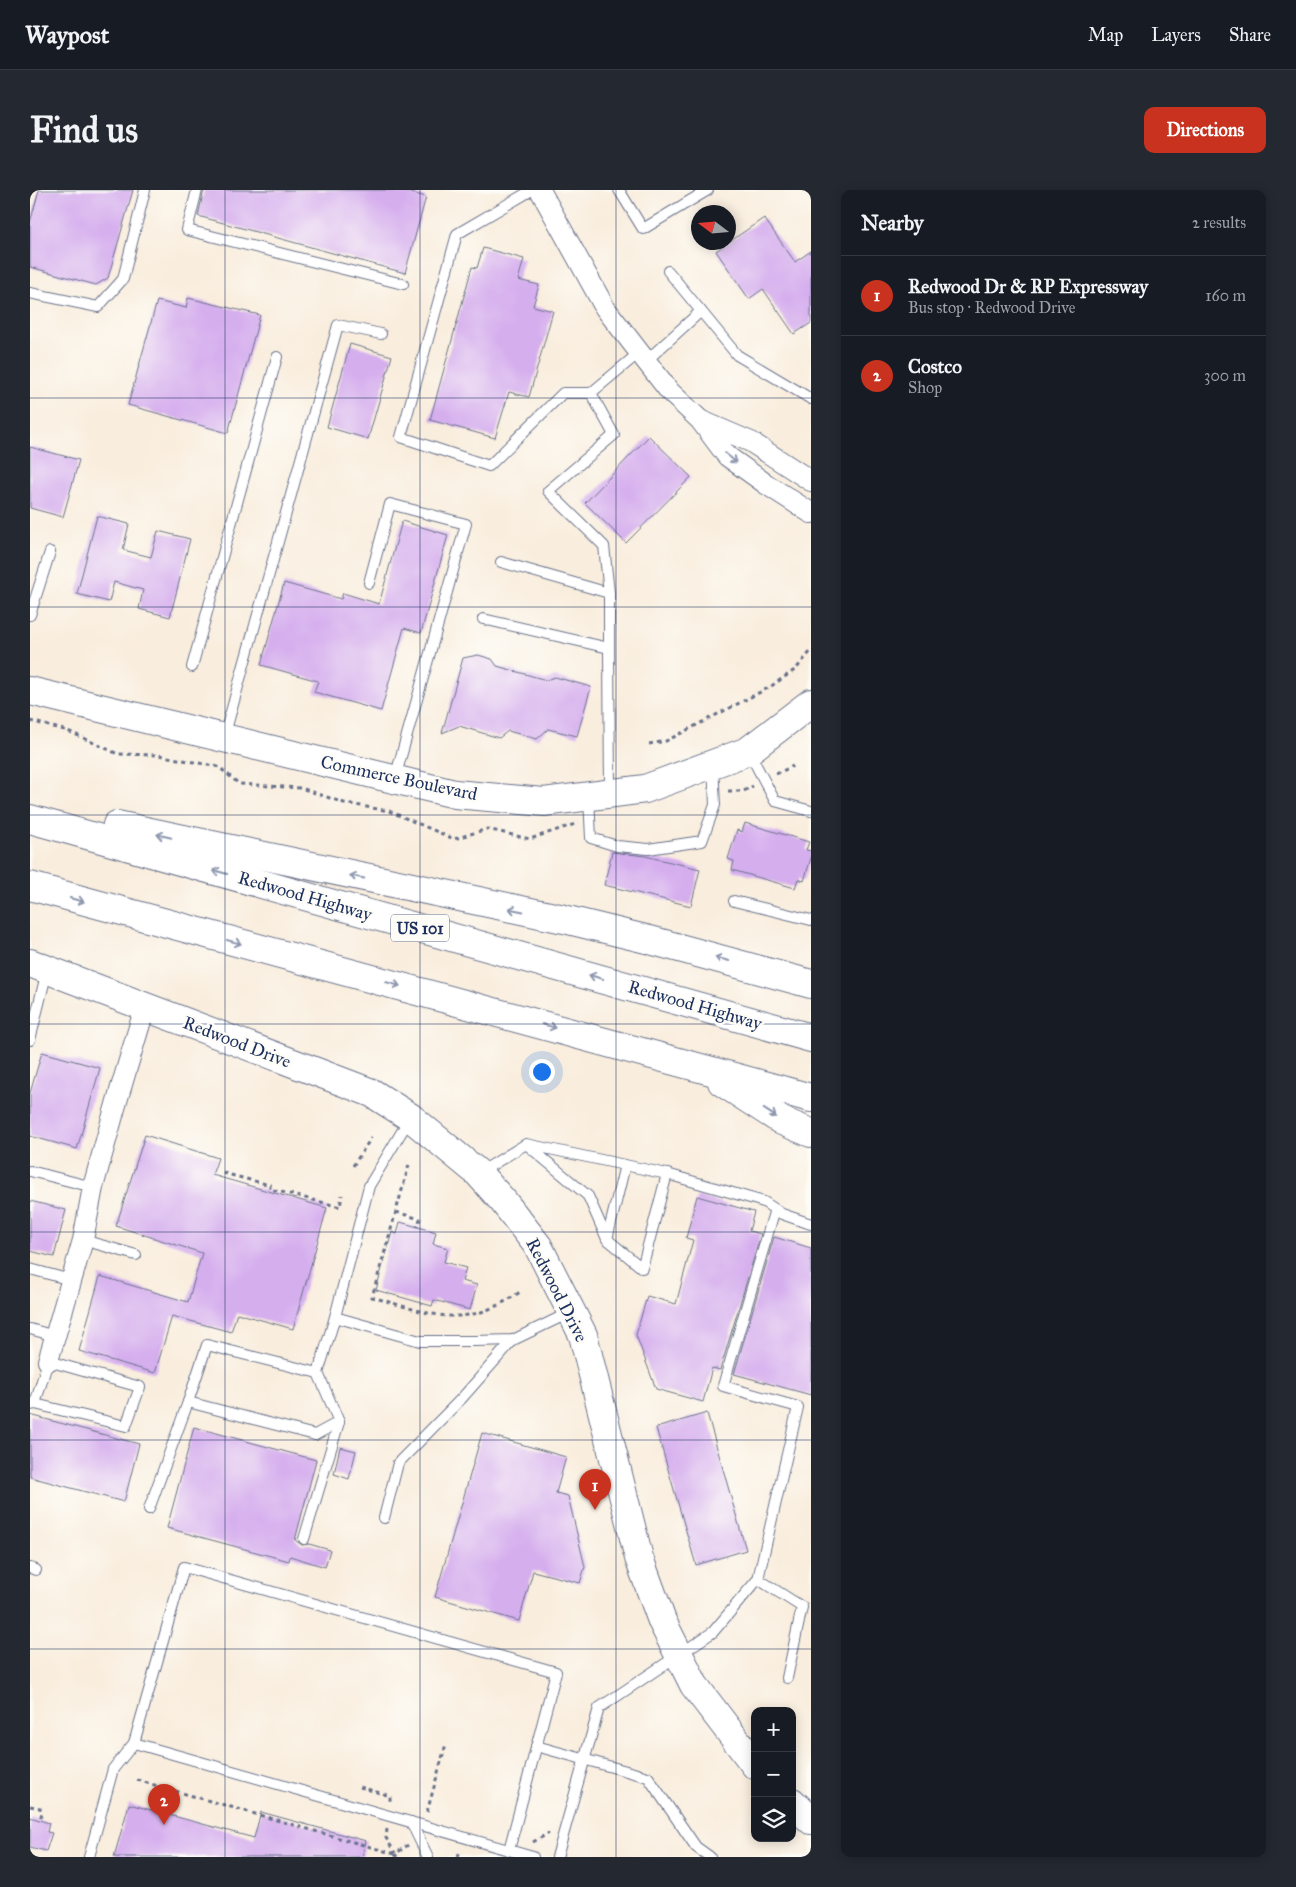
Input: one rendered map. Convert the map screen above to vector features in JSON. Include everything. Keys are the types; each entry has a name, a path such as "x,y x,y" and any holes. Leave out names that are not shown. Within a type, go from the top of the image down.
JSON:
{"main road":[{"name":"Commerce Boulevard","path":"30,692 454,794 544,802 645,789 748,751 811,702"},
{"path":"30,805 269,858 564,919 650,940 811,984"},
{"name":"Redwood Highway","path":"30,819 811,1038"},
{"path":"30,886 811,1098"},
{"name":"Redwood Drive","path":"39,966 372,1093 410,1117 478,1173 503,1200 538,1246 583,1335 639,1558 662,1621 694,1685 751,1760"},
{"path":"700,1067 782,1121 811,1133"},
{"path":"796,1806 811,1820"}],"street":[{"path":"540,190 605,308 670,392 700,420 726,456 811,513"},
{"path":"700,420 751,442 811,481"},
{"path":"48,1361 83,1240 93,1187 145,1007"}],"lane":[{"path":"30,293 98,308 123,279 145,190"},
{"path":"197,190 187,230 402,284"},
{"path":"532,190 457,234 401,437 489,466 563,393 591,393 701,311"},
{"path":"618,190 643,229 708,190"},
{"path":"668,271 737,356 811,400"},
{"path":"224,738 338,325 381,334"},
{"path":"192,667 277,357"},
{"path":"591,393 614,435 548,491 604,546 609,592 609,648 600,796 591,838 617,846 648,849 702,841 715,805 712,764"},
{"path":"369,583 390,504 466,524 394,779"},
{"path":"30,615 50,552"},
{"path":"500,562 609,592"},
{"path":"483,619 609,648"},
{"path":"748,751 775,801 811,811"},
{"path":"734,901 811,920"},
{"path":"30,1040 39,966"},
{"path":"304,1539 340,1422 318,1373 370,1186 410,1117"},
{"path":"478,1173 526,1144 667,1174 764,1202 775,1209 811,1224"},
{"path":"526,1144 588,1196 607,1240 642,1268 667,1174"},
{"path":"607,1240 625,1165"},
{"path":"30,1171 93,1187"},
{"path":"557,1857 599,1708 713,1632 758,1579 798,1407 724,1386 775,1209"},
{"path":"83,1240 136,1255"},
{"path":"30,1269 71,1280"},
{"path":"384,1518 398,1463 462,1398 513,1340 572,1312"},
{"path":"335,1317 420,1341 513,1340"},
{"path":"30,1329 55,1336"},
{"path":"149,1509 207,1345 318,1373"},
{"path":"48,1361 140,1387 126,1426 32,1404 48,1361"},
{"path":"188,1402 315,1435 340,1422"},
{"path":"89,1857 113,1769 134,1743 184,1567 556,1672 509,1850"},
{"path":"758,1579 802,1607 787,1678"},
{"path":"134,1743 533,1857"},
{"path":"536,1746 648,1778 696,1847 710,1857"},
{"path":"411,1822 428,1857"}],"path":[{"path":"649,744 666,741 770,687 796,669 811,651"},
{"path":"353,1166 370,1138"},
{"path":"409,1165 372,1297 448,1318 470,1316 488,1310 520,1292"},
{"path":"223,1173 270,1185 270,1189 340,1207 342,1195"},
{"path":"396,1212 420,1219 418,1227"},
{"path":"426,1815 446,1744"},
{"path":"137,1780 395,1854"},
{"path":"30,1806 40,1808 42,1812 40,1820"},
{"path":"527,1842 541,1839 549,1833 552,1824"}],"building":[{"path":"39,190 133,190 108,278 96,285 30,267 30,223"},
{"path":"204,190 402,190 426,197 405,273 198,216"},
{"path":"764,218 795,262 811,251 811,323 794,334 763,289 749,299 716,251 736,250 736,237"},
{"path":"483,248 524,259 518,280 539,285 533,306 553,311 529,397 509,392 495,438 430,420 472,267 477,268"},
{"path":"188,298 260,315 228,433 128,405 157,301 186,308"},
{"path":"350,344 392,356 368,439 327,427"},
{"path":"649,436 691,477 626,543 585,503"},
{"path":"30,447 79,460 63,517 30,508"},
{"path":"97,516 129,524 123,550 151,557 158,531 190,539 170,617 139,609 143,590 114,582 109,602 77,594"},
{"path":"402,521 448,535 421,633 404,628 381,711 314,692 318,681 261,665 284,583 341,599 343,593 379,604"},
{"path":"478,655 492,659 497,666 546,680 555,677 591,687 577,736 548,729 537,739 508,731 499,738 459,726 442,733 463,658"},
{"path":"745,823 809,842 806,850 811,851 811,858 804,881 798,879 795,888 732,870 734,861 728,859 737,830 742,832"},
{"path":"612,852 645,856 700,869 691,906 604,885"},
{"path":"42,1052 100,1068 77,1149 30,1136 30,1093"},
{"path":"145,1135 218,1158 212,1175 327,1208 293,1329 237,1313 231,1332 172,1316 155,1373 79,1351 100,1276 188,1302 202,1253 116,1226"},
{"path":"697,1196 754,1212 749,1231 761,1234 720,1370 712,1368 703,1402 656,1389 636,1335 647,1296 676,1304 693,1240 686,1238"},
{"path":"30,1201 66,1210 54,1257 30,1251"},
{"path":"400,1222 436,1232 433,1244 448,1248 444,1262 466,1268 462,1281 477,1285 470,1310 434,1300 432,1306 376,1290 392,1232 397,1234"},
{"path":"774,1237 811,1248 811,1395 734,1374"},
{"path":"707,1413 746,1550 696,1565 656,1428"},
{"path":"30,1415 139,1444 124,1502 30,1477"},
{"path":"194,1427 316,1460 295,1540 302,1545 309,1544 330,1550 325,1567 290,1556 289,1561 167,1528"},
{"path":"482,1433 566,1457 556,1493 568,1496 585,1567 580,1583 533,1571 519,1621 435,1597"},
{"path":"340,1447 356,1451 349,1479 334,1474"},
{"path":"129,1804 254,1838 261,1812 366,1841 362,1857 114,1857"},
{"path":"30,1817 49,1823 47,1832 52,1833 46,1851 30,1847"}],"place":[{"name":"Redwood Dr & RP Expressway","path":"595,1510"},
{"name":"Costco","path":"164,1825"}]}
